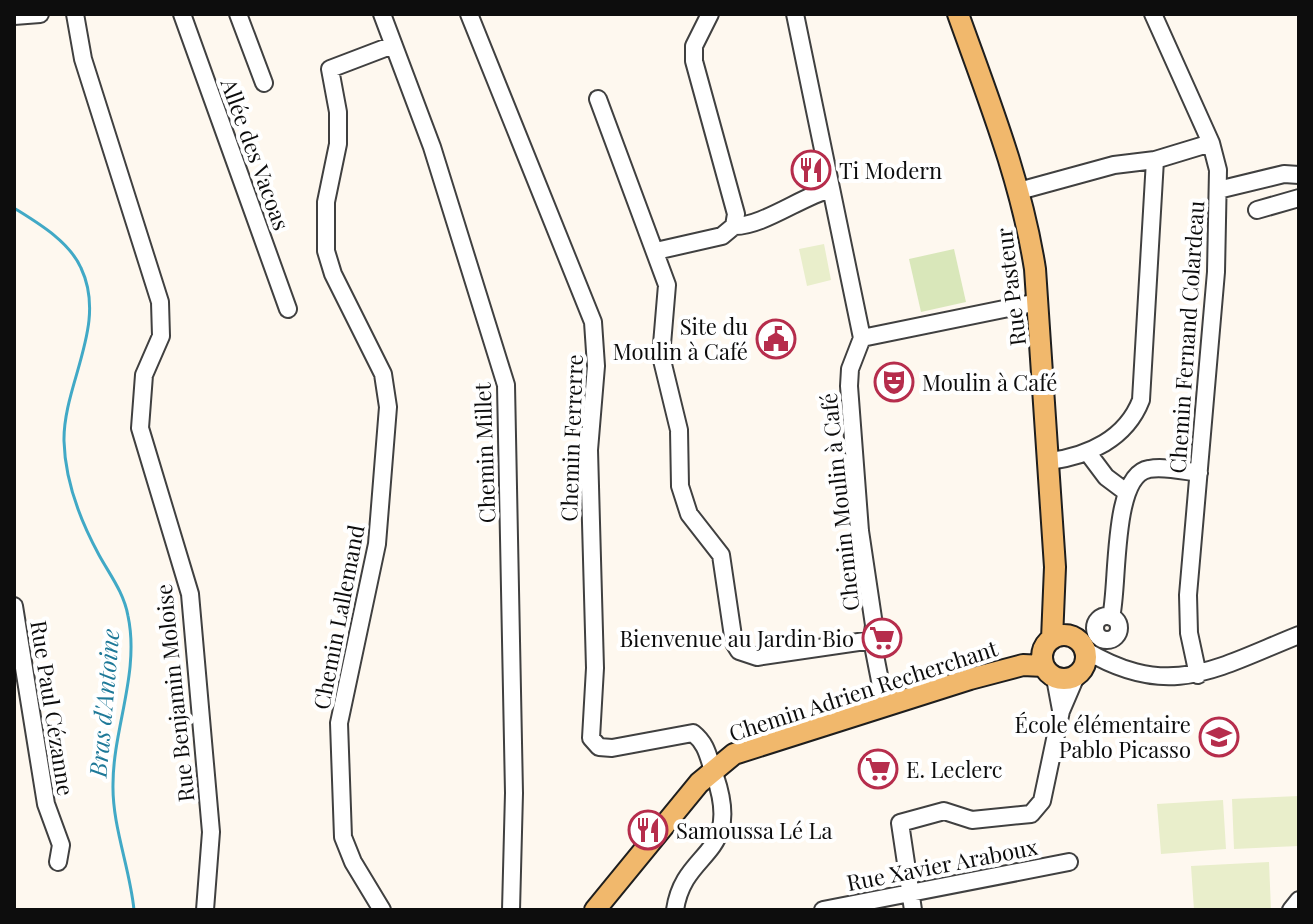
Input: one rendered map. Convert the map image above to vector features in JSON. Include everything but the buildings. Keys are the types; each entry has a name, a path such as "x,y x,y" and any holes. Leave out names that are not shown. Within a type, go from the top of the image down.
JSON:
{"main road":[{"name":"Rue Pasteur","path":"958,14 1008,148 1028,225 1038,302 1050,461 1060,660"},
{"path":"1060,660 1085,650"},
{"name":"Chemin Adrien Recherchant","path":"595,910 712,769 734,754 1023,665 1060,660"}],"street":[{"path":"14,16 40,14"},
{"name":"Rue Benjamin Moloise","path":"75,14 83,59 160,302 161,336 144,375 140,428 190,594 210,817 205,910"},
{"name":"Allée des Vacoas","path":"182,14 288,309"},
{"path":"238,14 264,83"},
{"name":"Chemin Ferrerre","path":"469,14 593,322 596,366 589,450 595,668 591,738 605,749 693,733 704,742 712,769"},
{"path":"656,251 722,236 734,226 736,214 694,61 694,46 710,14"},
{"path":"795,14 862,338 1038,302"},
{"name":"Chemin Fernand Colardeau","path":"1153,14 1216,158 1216,272 1188,613 1198,675"},
{"name":"Chemin Millet","path":"386,15 393,45 432,147 506,385 514,793 511,910"},
{"name":"Chemin Lallemand","path":"382,910 353,862 343,837 339,723 377,544 387,388 377,360 329,263 325,211 338,144 338,112 330,69 393,45"},
{"path":"598,99 667,285 661,356 679,430 680,486 689,514 721,555 734,643 739,651 757,657 872,640"},
{"path":"1019,191 1114,165 1155,160 1211,143"},
{"path":"1050,461 1088,453 1125,428 1141,400 1155,160"},
{"path":"1218,190 1284,174 1299,175"},
{"path":"734,226 744,227 793,202 830,189"},
{"path":"1257,210 1299,198"},
{"name":"Chemin Moulin à Café","path":"862,338 850,369 849,386 860,531 874,625 872,640 885,706"},
{"path":"1088,453 1106,477 1126,492"},
{"path":"1111,617 1126,492 1139,473 1150,469 1199,473"},
{"name":"Rue Paul Cézanne","path":"14,606 46,804 61,845 58,862"},
{"path":"911,902 900,823 944,811 972,820 1031,814 1042,801 1061,711 1060,660 1111,667 1139,676 1198,675 1299,635"},
{"path":"1085,650 1111,667"},
{"path":"675,910 683,886 723,825 724,803 712,769"},
{"name":"Rue Xavier Araboux","path":"823,910 911,902 1069,862"},
{"path":"1291,910 1299,900"}],"green space":[{"path":"824,244 831,280 807,286 799,249"},
{"path":"954,249 966,302 921,312 909,259"},
{"path":"1299,796 1299,846 1234,849 1232,799"},
{"path":"1223,800 1226,849 1161,854 1157,804"},
{"path":"1269,862 1271,910 1194,910 1191,866"}],"waterway":[{"name":"Bras d'Antoine","path":"14,208 69,249 81,268 88,289 90,311 87,333 66,420 65,456 80,514 120,592 128,616 131,658 114,763 113,800 134,910"}],"place":[{"name":"Ti Modern","path":"811,170"},
{"name":"Site du Moulin à Café","path":"776,339"},
{"name":"Moulin à Café","path":"894,382"},
{"name":"Bienvenue au Jardin Bio","path":"882,638"},
{"name":"École élémentaire Pablo Picasso","path":"1219,737"},
{"name":"E. Leclerc","path":"878,769"},
{"name":"Samoussa Lé La","path":"648,830"}]}
